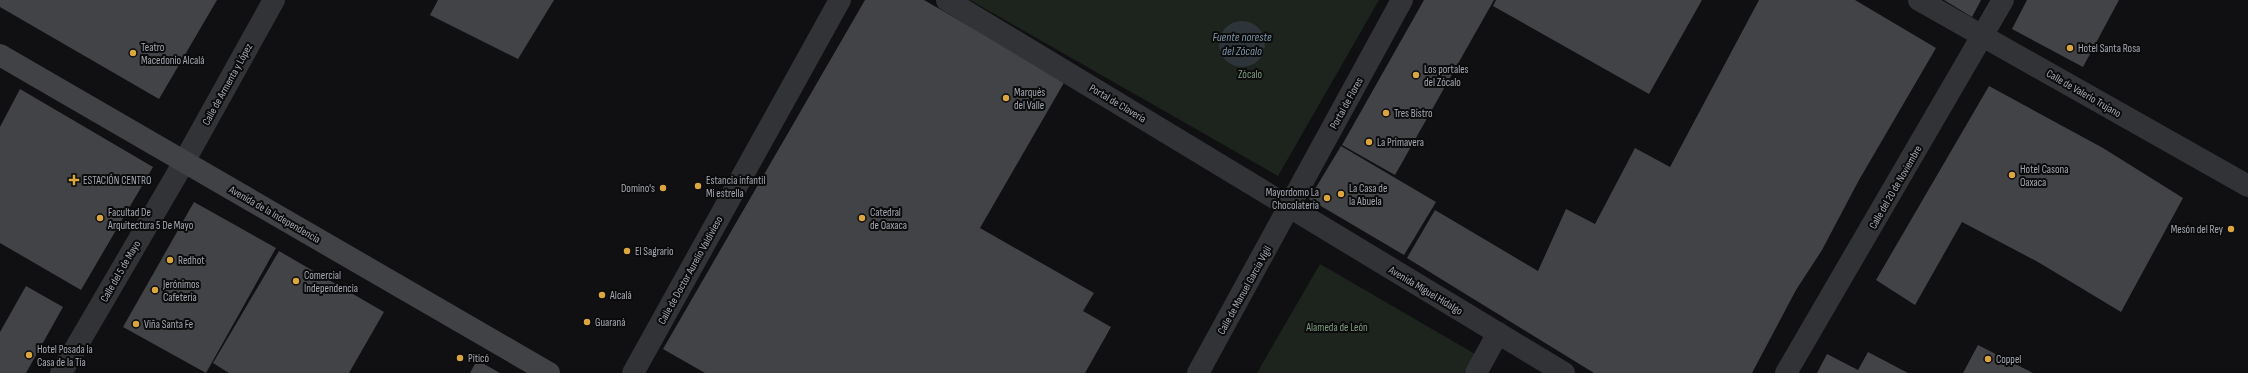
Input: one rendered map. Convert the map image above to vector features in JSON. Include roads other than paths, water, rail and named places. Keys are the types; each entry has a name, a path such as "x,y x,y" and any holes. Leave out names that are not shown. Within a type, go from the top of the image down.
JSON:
{"main road":[{"name":"Avenida de la Independencia","path":"0,55 182,165 550,373"}],"street":[{"name":"Calle de Armenta y López","path":"182,165 274,0"},
{"name":"Calle de Doctor Aurelio Valdivieso","path":"633,373 840,0"},
{"name":"Portal de Clavería","path":"947,0 1289,206"},
{"name":"Portal de Flores","path":"1289,206 1402,0"},
{"name":"Calle de Valerio Trujano","path":"1920,0 2248,186"},
{"name":"Calle del 20 de Noviembre","path":"1786,373 2003,0"},
{"name":"Calle del 5 de Mayo","path":"61,373 182,165"},
{"name":"Avenida Miguel Hidalgo","path":"1289,206 1564,373"},
{"name":"Calle de Manuel García Vigil","path":"1198,373 1289,206"},
{"path":"1476,373 1498,333"}],"water":[{"name":"Fuente noreste del Zócalo","path":"1237,21 1247,21 1255,25 1261,31 1265,39 1265,49 1261,57 1255,63 1247,67 1237,67 1229,63 1223,57 1219,49 1219,39 1223,31 1229,25"}],"place":[{"name":"Hotel Santa Rosa","path":"2070,48"},
{"name":"Teatro Macedonio Alcalá","path":"133,53"},
{"name":"Los portales del Zócalo","path":"1416,75"},
{"name":"Marqués del Valle","path":"1006,98"},
{"name":"Tres Bistro","path":"1386,113"},
{"name":"La Primavera","path":"1369,142"},
{"name":"Hotel Casona Oaxaca","path":"2012,175"},
{"name":"ESTACIÓN CENTRO","path":"74,180"},
{"name":"Estancia infantil Mi estrella","path":"698,186"},
{"name":"Domino's","path":"663,188"},
{"name":"La Casa de la Abuela","path":"1341,194"},
{"name":"Mayordomo La Chocolatería","path":"1327,198"},
{"name":"Facultad De Arquitectura 5 De Mayo","path":"100,218"},
{"name":"Catedral de Oaxaca","path":"862,218"},
{"name":"Mesón del Rey","path":"2231,229"},
{"name":"El Sagrario","path":"627,251"},
{"name":"Redhot","path":"170,260"},
{"name":"Comercial Independencia","path":"296,281"},
{"name":"Jerónimos Cafetería","path":"155,290"},
{"name":"Alcalá","path":"602,295"},
{"name":"Guaraná","path":"587,322"},
{"name":"Viña Santa Fe","path":"136,324"},
{"name":"Hotel Posada la Casa de la Tía","path":"29,355"},
{"name":"Piticó","path":"460,358"},
{"name":"Coppel","path":"1988,359"}],"park label":[{"name":"Zócalo","path":"1250,74"},
{"name":"Alameda de León","path":"1337,327"}]}
